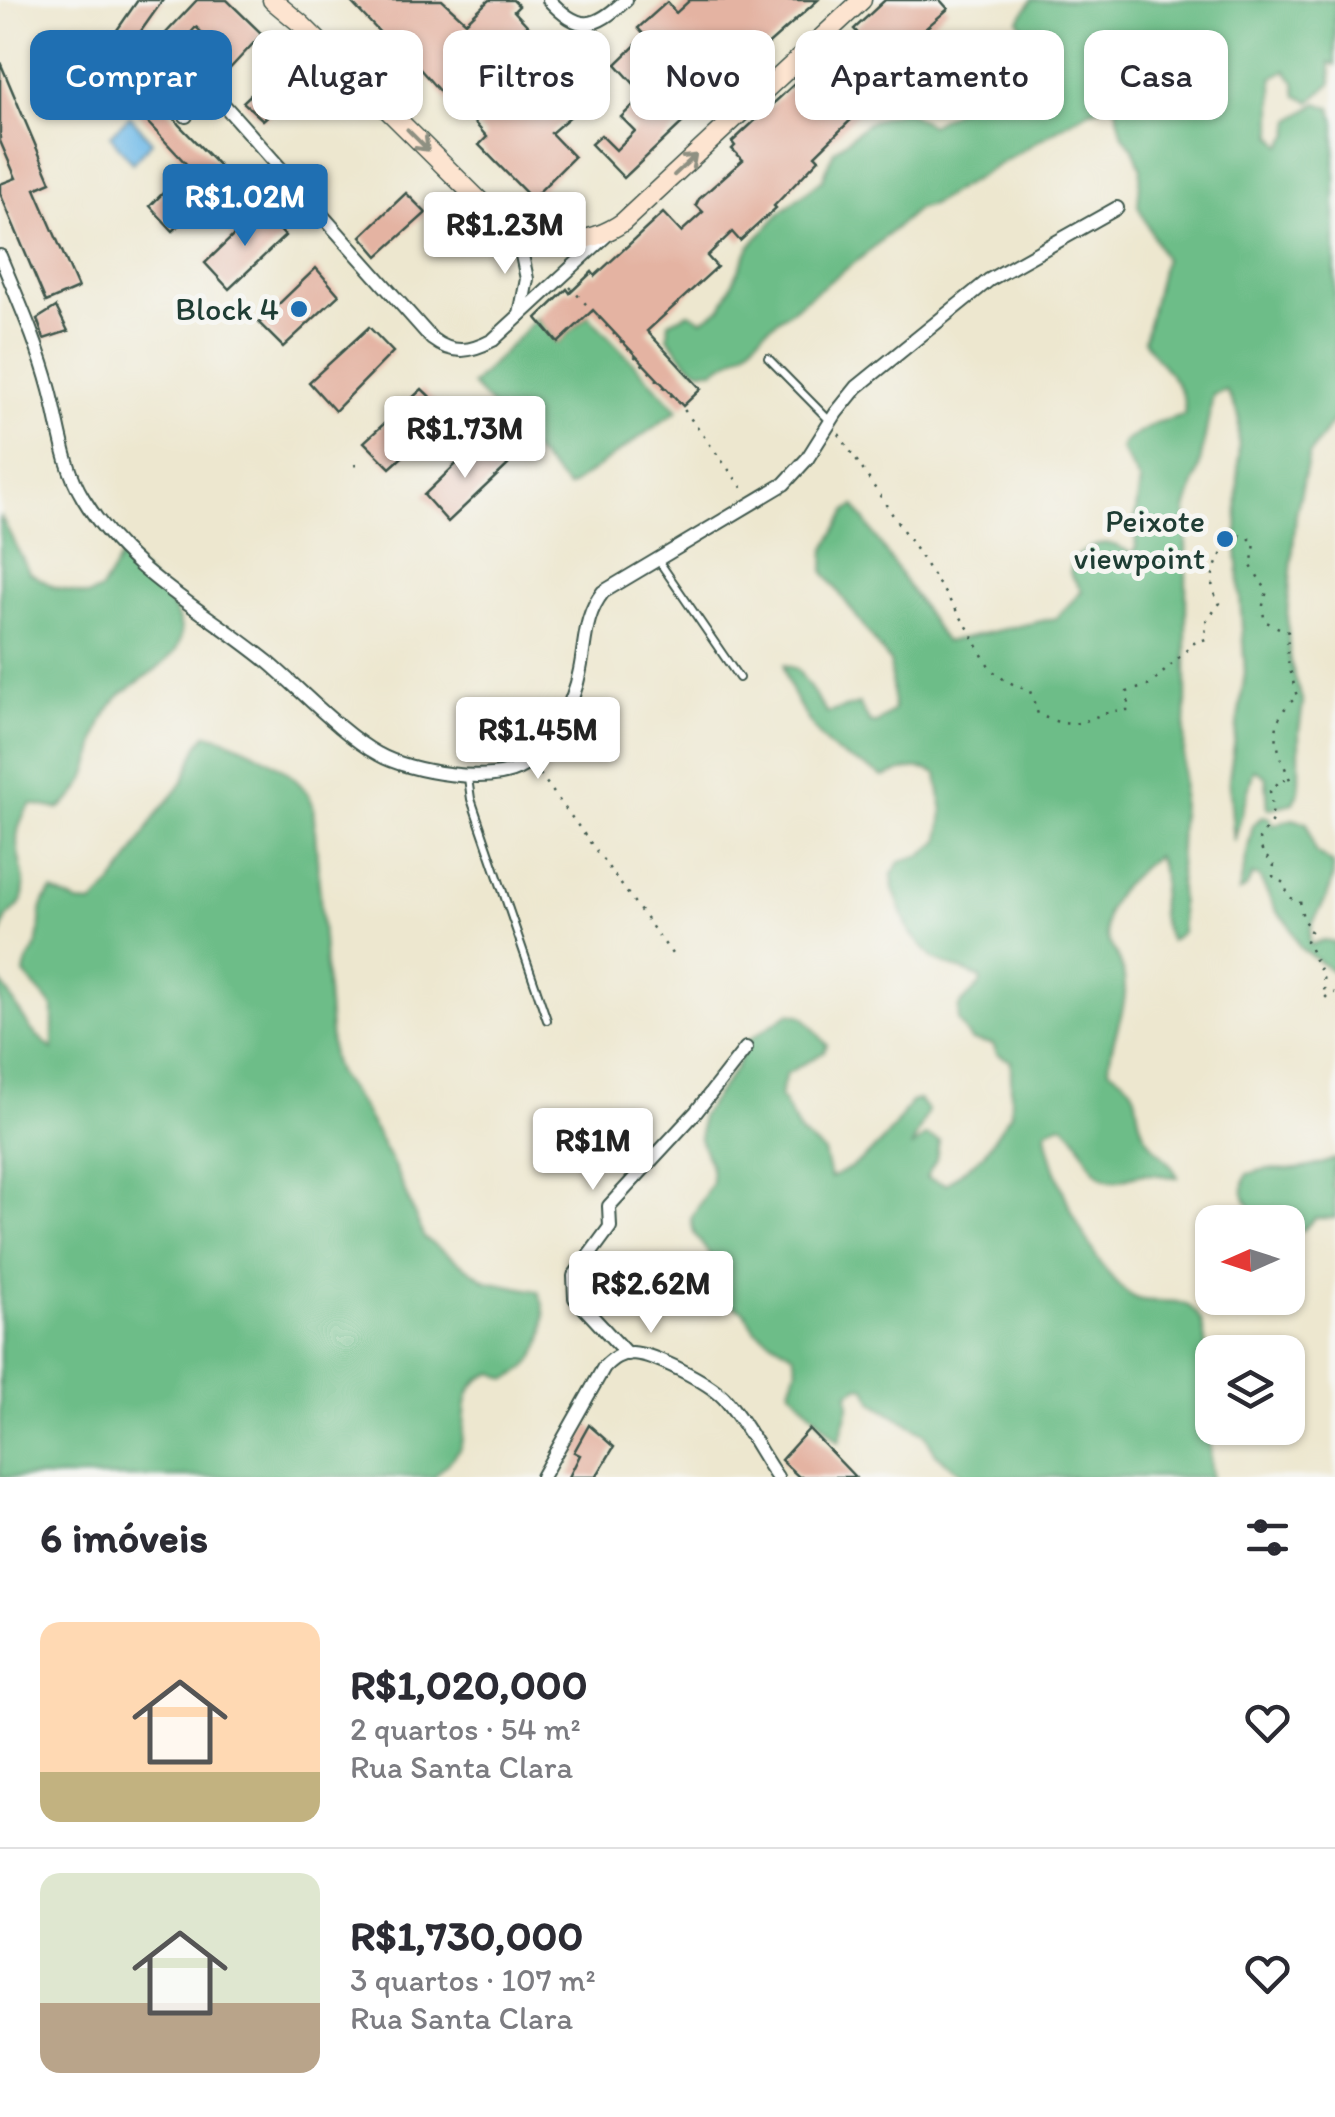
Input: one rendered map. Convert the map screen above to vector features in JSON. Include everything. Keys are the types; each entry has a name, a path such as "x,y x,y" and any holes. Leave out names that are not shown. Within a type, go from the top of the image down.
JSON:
{"main road":[{"path":"272,0 518,236 534,241 602,235 612,230 862,0"}],"street":[{"path":"292,0 301,24"},
{"path":"549,0 575,23 588,25 626,0"},
{"path":"232,114 440,346 460,352 477,348 520,318 612,230"},
{"path":"0,256 42,362 73,480 115,543 170,593 242,641 376,754 468,776 494,777 510,773 530,760 559,724 576,687 586,621 603,592 753,503 796,472 856,386 972,292 1117,208"},
{"path":"518,236 527,280 520,318"},
{"path":"627,1354 576,1298 574,1276 610,1227 609,1206 696,1112 746,1048"},
{"path":"542,1477 604,1367 627,1354 643,1355 714,1389 736,1414 777,1477"}],"lane":[{"path":"768,358 830,420"},
{"path":"657,559 738,678"},
{"path":"468,776 471,800 546,1020"}],"path":[{"path":"562,278 682,407 753,503"},
{"path":"830,420 970,631 987,665 999,680 1030,691 1038,714 1060,725 1090,722 1114,710 1129,710 1127,692 1150,685 1194,643 1206,639 1205,623 1220,603 1212,592 1210,577 1233,534 1249,538 1254,544 1251,566 1268,591 1263,605 1264,621 1288,632 1287,656 1298,696 1284,707 1276,728 1276,748 1291,782 1282,780 1270,790 1273,820 1259,838 1263,854 1274,864 1273,876 1285,884 1288,897 1300,901 1304,920 1311,929 1306,941 1322,976 1325,998 1335,993"},
{"path":"355,464 357,471"},
{"path":"530,760 675,958"}],"green space":[{"path":"1032,0 1335,0 1335,65 1329,62 1332,82 1311,102 1297,96 1295,82 1286,70 1273,77 1273,135 1282,146 1290,134 1292,120 1318,103 1331,108 1335,123 1335,418 1309,455 1296,514 1287,616 1290,661 1303,703 1299,790 1293,803 1268,809 1266,777 1254,769 1234,842 1229,779 1245,673 1237,548 1239,416 1226,390 1213,395 1199,468 1186,510 1186,702 1179,870 1182,932 1170,941 1161,916 1163,878 1156,856 1118,892 1106,927 1108,941 1122,967 1125,987 1109,1069 1133,1090 1143,1131 1178,1177 1148,1174 1107,1179 1094,1168 1070,1130 1062,1124 1046,1130 1066,1197 1108,1273 1139,1299 1187,1305 1200,1319 1204,1335 1195,1335 1195,1445 1211,1445 1212,1477 965,1477 936,1454 925,1434 873,1402 866,1388 860,1386 848,1393 849,1407 839,1442 790,1389 797,1368 794,1354 755,1330 744,1311 724,1301 716,1264 694,1233 691,1219 712,1182 711,1167 700,1139 701,1116 736,1068 747,1041 790,1013 803,1016 827,1045 824,1052 786,1074 780,1096 801,1134 824,1152 830,1178 866,1156 887,1136 911,1102 919,1100 928,1111 911,1148 926,1136 939,1141 936,1159 926,1178 946,1184 983,1155 1011,1113 1011,1061 997,1054 993,1044 971,1040 958,1021 959,1006 980,985 981,978 933,959 909,931 893,888 892,874 901,861 922,855 940,841 943,811 937,774 916,769 883,777 839,754 804,714 784,665 797,669 827,713 859,704 870,723 877,723 894,710 890,662 824,572 825,550 847,511 855,506 945,642 1056,618 1082,591 1070,573 1072,559 1100,544 1131,553 1136,548 1140,482 1121,449 1124,442 1156,423 1184,415 1185,404 1177,385 1144,340 1164,259 1138,206 1141,169 1119,120 1228,120 1228,30 1084,30 1084,113 931,205 917,209 862,257 766,329 746,350 714,370 700,370 687,362 668,337 669,322 689,313 702,320 721,308 750,246 781,212 823,179 834,151 869,122 921,120 930,125 939,120 1064,120 1064,30 1024,30 1019,20"},
{"path":"588,315 678,410 568,488 472,385 537,318 558,343"},
{"path":"0,515 29,572 54,587 88,596 101,590 124,552 167,600 181,632 179,643 165,662 114,702 99,730 83,784 73,796 59,809 31,804 22,818 17,844 24,889 19,906 6,920 0,941"},
{"path":"207,734 236,743 284,770 307,793 313,805 332,1058 337,1073 363,1109 395,1168 424,1238 486,1281 538,1291 542,1304 544,1330 536,1354 519,1373 507,1379 494,1373 473,1386 466,1404 460,1447 434,1477 0,1477 0,980 31,1030 53,1050 53,1007 24,974 37,945 43,904 52,891 78,903 92,904 103,894 180,787"},
{"path":"1263,816 1270,818 1273,825 1293,819 1307,823 1315,852 1333,864 1330,890 1312,926 1310,945 1324,940 1335,942 1335,973 1300,948 1259,877 1252,875 1246,888 1239,892 1253,825"},
{"path":"1335,1159 1335,1218 1315,1218 1305,1228 1305,1205 1250,1205 1247,1201 1247,1174 1319,1165"}],"water":[{"path":"126,120 133,120 152,142 132,163 110,135"}],"building":[{"path":"138,0 163,0 142,30 117,30"},
{"path":"197,0 227,0 258,30 252,30 252,45 232,66 232,30 169,30"},
{"path":"349,0 442,0 466,22 489,0 513,0 519,6 514,11 532,30 443,30 443,95 423,73 423,30 378,30"},
{"path":"690,0 818,0 775,38 775,30 638,28 667,2 676,13"},
{"path":"885,0 940,0 948,9 924,30 854,29"},
{"path":"630,50 630,80 616,64"},
{"path":"0,62 51,182 35,189 78,288 46,302 0,193 0,184 16,178 0,141"},
{"path":"795,83 795,120 851,120 815,155 819,159 776,208 740,241 732,232 707,256 717,267 647,331 701,389 683,406 593,310 558,343 537,318 567,289 570,293 592,272 595,276 663,213 681,232 703,212 696,205 699,199 743,160 732,149 732,142 756,120 775,120 775,102"},
{"path":"252,93 252,110 243,102"},
{"path":"630,108 630,120 685,120 624,178 591,144 601,135 616,150 635,131 621,117"},
{"path":"145,120 175,120 230,177 173,231 150,206 189,167"},
{"path":"472,120 566,120 551,133 574,157 532,199 479,145 487,137"},
{"path":"406,193 426,213 378,256 361,236"},
{"path":"261,209 285,236 229,289 205,263"},
{"name":"Block 4","path":"316,268 339,295 283,347 259,323"},
{"path":"56,307 68,331 44,339 37,319"},
{"path":"369,327 393,352 335,411 309,382"},
{"path":"422,389 449,415 390,468 364,442"},
{"path":"481,440 508,465 448,522 424,495"},
{"path":"589,1425 614,1447 596,1477 569,1477 580,1455 574,1452"},
{"path":"809,1429 855,1477 799,1477 781,1460"}],"place":[{"name":"Block 4","path":"299,309"},
{"name":"Peixote viewpoint","path":"1225,539"}]}
